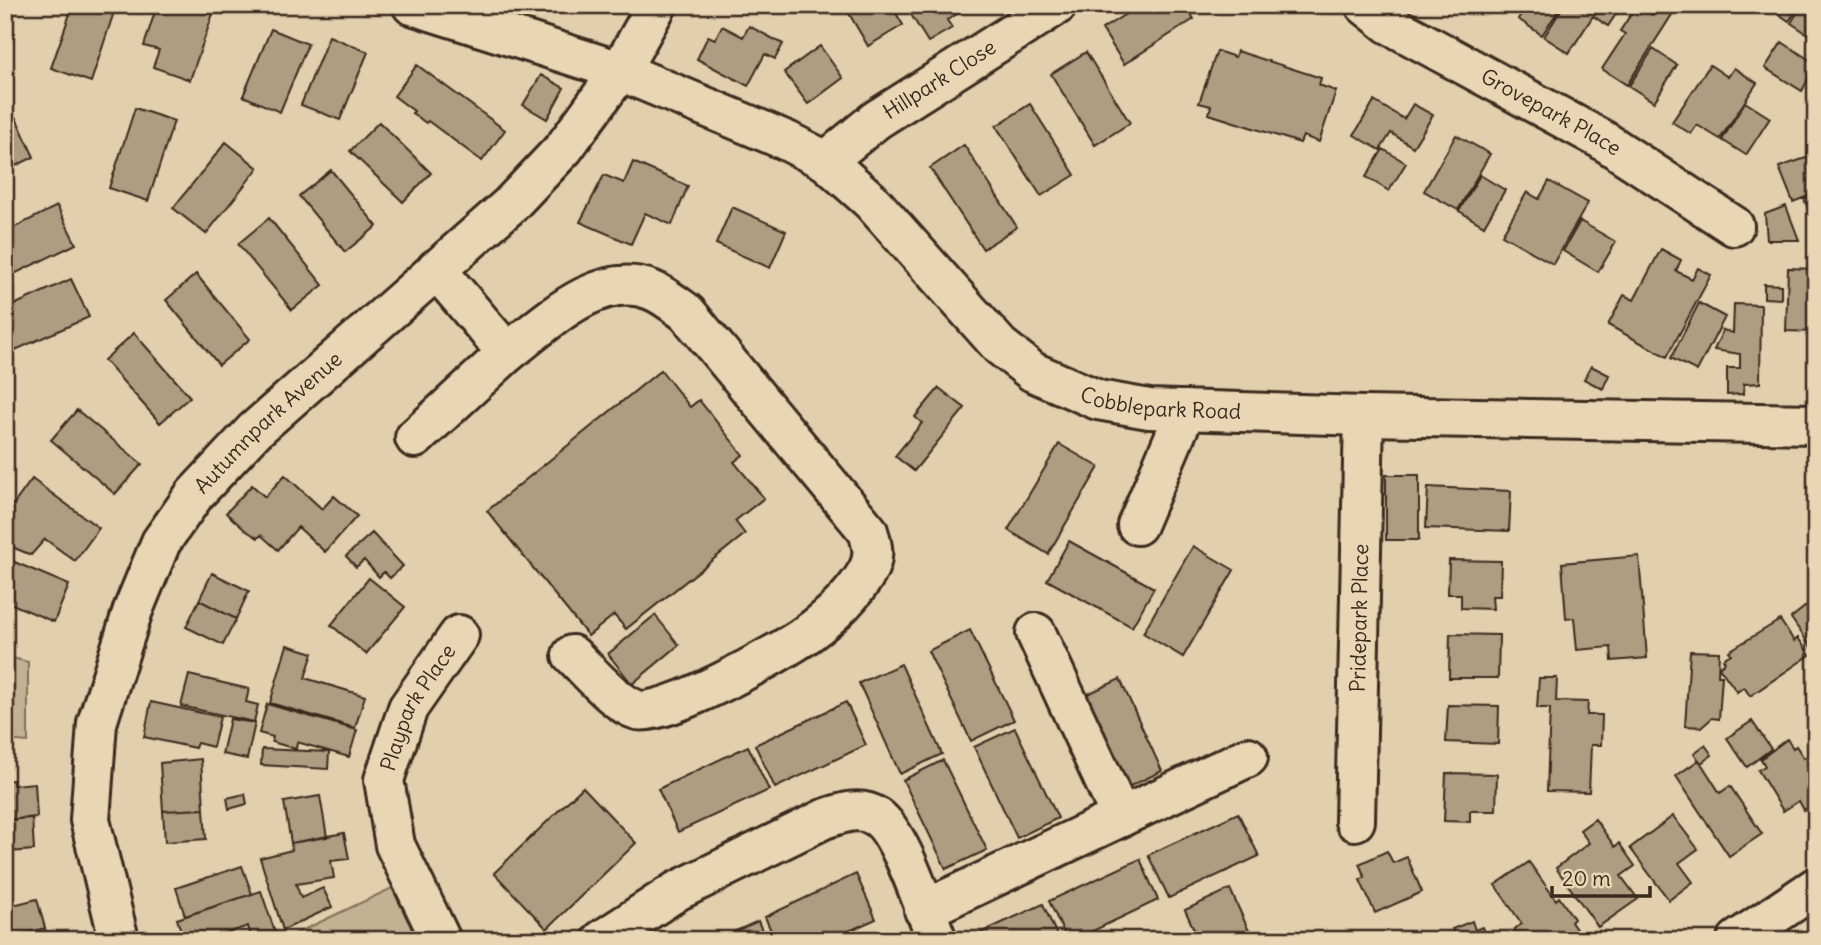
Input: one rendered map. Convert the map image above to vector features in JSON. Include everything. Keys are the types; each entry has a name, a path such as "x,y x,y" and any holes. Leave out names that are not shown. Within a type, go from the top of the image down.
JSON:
{"street":[{"name":"Cobblepark Road","path":"412,5 620,71 787,141 826,161 871,201 1000,346 1033,372 1098,400 1149,409 1364,416 1816,424"},
{"name":"Autumnpark Avenue","path":"119,940 90,820 97,723 133,610 161,542 195,494 254,431 510,205 564,148 620,71 657,5"},
{"name":"Hillpark Close","path":"826,161 876,120 1057,5"},
{"name":"Grovepark Place","path":"1365,5 1389,24 1601,139 1734,226"},
{"path":"436,269 507,353"},
{"path":"415,438 507,353 569,305 602,290 629,285 649,289 687,313 868,531 874,552 868,570 850,596 808,633 747,670 670,705 638,711 625,704 572,655"},
{"path":"1137,524 1186,410"},
{"name":"Pridepark Place","path":"1355,821 1364,416"},
{"path":"1037,634 1121,817"},
{"name":"Playpark Place","path":"441,940 395,845 384,780 408,708 459,635"},
{"path":"602,940 677,891 824,819 847,811 876,817 892,832 930,925 1121,817 1248,758"},
{"path":"1737,940 1816,887"}],"shaded area":[{"path":"5,656 28,662 28,742 5,740"},
{"path":"392,888 417,940 282,940"}],"building":[{"path":"73,5 93,5 114,12 91,82 51,68"},
{"path":"157,5 198,5 214,11 190,80 153,67 159,50 144,46"},
{"path":"844,5 891,5 903,25 868,46"},
{"path":"905,5 954,5 959,13 947,20 952,28 928,42"},
{"path":"1140,5 1185,5 1194,19 1124,64 1102,29"},
{"path":"1527,5 1562,5 1542,35 1518,19"},
{"path":"1564,5 1622,5 1608,26 1593,16 1569,53 1544,37"},
{"path":"1637,5 1652,15 1659,5 1673,13 1627,85 1602,69 1625,34 1620,31"},
{"path":"1765,5 1800,5 1789,21"},
{"path":"1802,5 1816,5 1815,39 1791,23"},
{"path":"722,26 743,37 749,26 783,44 775,59 765,54 748,86 697,59 708,36 715,39"},
{"path":"271,29 308,44 280,112 243,96"},
{"path":"329,36 368,52 340,120 301,105"},
{"path":"1782,42 1816,64 1802,91 1765,68"},
{"path":"820,46 843,78 808,104 784,72"},
{"path":"1653,49 1677,65 1654,102 1629,86"},
{"path":"1217,51 1235,57 1237,51 1321,78 1319,85 1336,91 1319,142 1303,136 1300,143 1209,114 1211,106 1199,103"},
{"path":"1086,52 1130,123 1095,145 1051,74"},
{"path":"417,65 505,130 482,161 428,121 426,123 412,113 414,111 394,96"},
{"path":"1710,65 1728,77 1734,68 1757,83 1720,139 1697,125 1691,134 1672,122"},
{"path":"541,75 564,88 547,119 523,105"},
{"path":"1374,101 1404,119 1413,104 1433,115 1413,147 1391,133 1380,150 1354,135"},
{"path":"1745,102 1770,118 1746,155 1722,140"},
{"path":"1030,104 1075,175 1041,196 996,126"},
{"path":"135,108 174,121 148,201 109,188"},
{"path":"16,118 34,157 5,171 5,123"},
{"path":"379,122 431,173 403,202 350,151"},
{"path":"1456,135 1490,154 1458,210 1424,191"},
{"path":"226,142 258,168 206,234 173,208"},
{"path":"964,145 1017,227 983,249 930,168"},
{"path":"1383,149 1406,163 1389,191 1366,177"},
{"path":"1815,155 1816,193 1793,202 1779,167"},
{"path":"633,162 688,186 672,225 645,213 631,244 580,222 604,175 624,183"},
{"path":"331,170 377,226 345,252 299,196"},
{"path":"1480,175 1505,190 1484,226 1459,211"},
{"path":"1549,181 1588,203 1553,264 1502,235 1527,192 1539,199"},
{"path":"1816,194 1816,228 1804,199"},
{"path":"57,206 76,244 10,276 5,266 5,232"},
{"path":"1786,206 1799,240 1767,240 1765,214"},
{"path":"732,207 786,231 770,268 716,244"},
{"path":"269,218 323,285 292,310 238,244"},
{"path":"1580,221 1616,242 1598,272 1563,251"},
{"path":"1661,249 1681,260 1676,271 1692,279 1698,268 1711,275 1667,357 1608,325 1624,295 1634,300"},
{"path":"1788,268 1816,269 1816,332 1786,331"},
{"path":"196,274 250,339 219,365 166,300"},
{"path":"71,279 89,317 11,352 5,339 5,309"},
{"path":"1764,284 1781,285 1781,299 1764,298"},
{"path":"1699,303 1725,317 1697,371 1671,358"},
{"path":"1734,304 1761,305 1760,383 1744,384 1743,394 1727,395 1727,368 1740,368 1740,354 1714,350 1723,330 1733,333"},
{"path":"134,333 190,397 160,423 104,360"},
{"path":"1591,366 1609,375 1603,389 1584,379"},
{"path":"661,370 690,407 699,400 743,455 734,462 764,498 735,521 745,534 626,629 614,615 588,636 487,511"},
{"path":"939,388 965,408 914,471 895,456 922,423 915,417"},
{"path":"77,410 142,464 115,494 51,440"},
{"path":"1059,444 1099,467 1048,554 1008,530"},
{"path":"285,475 322,509 334,496 357,516 325,552 298,527 278,550 261,535 258,538 245,530 226,513 252,485 265,497"},
{"path":"1386,475 1419,475 1419,540 1386,540"},
{"path":"32,479 99,528 75,561 45,539 31,555 5,544 5,499 13,505"},
{"path":"1428,487 1511,491 1509,531 1426,528"},
{"path":"372,533 403,566 390,578 384,572 379,577 364,560 356,567 346,556"},
{"path":"1069,541 1154,588 1132,627 1047,580"},
{"path":"1193,546 1234,570 1183,657 1143,633"},
{"path":"1639,556 1647,658 1612,661 1611,647 1577,650 1574,618 1566,619 1562,563"},
{"path":"5,558 69,585 54,622 5,601"},
{"path":"1449,560 1501,561 1500,596 1492,596 1493,609 1461,608 1461,594 1448,594"},
{"path":"212,573 249,591 236,619 199,600"},
{"path":"369,578 405,607 366,654 331,625"},
{"path":"199,600 236,619 223,645 186,627"},
{"path":"1816,605 1815,653 1791,618 1806,606 1809,610"},
{"path":"655,615 679,645 632,684 608,654"},
{"path":"1780,620 1794,641 1798,638 1810,655 1750,696 1744,687 1737,692 1719,667 1725,662 1723,659 1731,654 1729,651"},
{"path":"970,630 1014,720 971,741 928,651"},
{"path":"1450,634 1499,635 1498,678 1449,678"},
{"path":"287,645 313,653 305,678 365,696 355,728 270,703"},
{"path":"1690,651 1719,652 1718,676 1722,676 1719,719 1712,718 1702,727 1685,726"},
{"path":"901,664 942,754 900,774 859,683"},
{"path":"189,675 249,689 246,702 258,705 254,722 181,706"},
{"path":"1539,678 1557,678 1556,701 1588,702 1587,715 1602,715 1601,745 1591,745 1589,792 1547,791 1550,708 1537,708"},
{"path":"1120,679 1162,771 1122,790 1079,698"},
{"path":"151,702 220,717 213,747 197,743 195,748 144,737"},
{"path":"846,702 866,745 775,788 755,745"},
{"path":"267,704 357,730 349,757 297,742 296,749 272,742 273,737 259,733"},
{"path":"1448,705 1499,706 1498,744 1446,742"},
{"path":"230,719 255,723 247,759 222,754"},
{"path":"1752,721 1771,749 1747,767 1727,738"},
{"path":"1015,728 1058,818 1017,838 974,747"},
{"path":"1787,739 1804,758 1807,756 1816,770 1816,802 1804,810 1799,801 1783,811 1758,770 1765,766 1761,759"},
{"path":"1705,745 1712,755 1701,763 1694,753"},
{"path":"748,746 769,790 678,832 658,789"},
{"path":"262,749 329,752 328,769 261,765"},
{"path":"201,759 204,809 163,811 160,763"},
{"path":"943,760 987,850 946,869 903,780"},
{"path":"1699,760 1720,793 1730,786 1762,834 1729,856 1676,776"},
{"path":"1446,773 1497,774 1496,811 1470,811 1470,822 1444,821"},
{"path":"13,780 13,785 35,783 37,817 5,820 5,781"},
{"path":"583,787 636,843 547,929 494,873"},
{"path":"245,794 247,804 229,809 227,798"},
{"path":"320,796 327,837 291,843 284,802"},
{"path":"204,809 206,839 165,842 163,811"},
{"path":"1238,813 1259,856 1169,898 1148,855"},
{"path":"1673,816 1698,849 1679,863 1693,882 1669,900 1630,848"},
{"path":"32,818 34,850 9,852 10,875 5,875 5,820"},
{"path":"1595,819 1615,847 1619,843 1635,866 1621,876 1638,899 1598,927 1556,868 1589,843 1580,830"},
{"path":"344,833 349,859 331,861 334,878 296,884 301,898 323,888 332,907 283,930 260,858 292,850 291,843"},
{"path":"1387,851 1393,863 1407,857 1422,892 1375,913 1360,880 1365,877 1359,864"},
{"path":"1140,859 1158,900 1074,940 1067,940 1049,901"},
{"path":"1529,862 1556,900 1559,897 1574,919 1571,922 1580,935 1573,940 1522,940 1514,929 1522,924 1495,885"},
{"path":"242,866 252,894 185,916 176,888"},
{"path":"856,874 876,919 829,940 775,940 765,917"},
{"path":"1230,889 1253,940 1199,940 1185,910"},
{"path":"261,891 276,935 252,940 248,926 207,940 184,940 177,919"},
{"path":"37,899 45,928 5,939 5,907"},
{"path":"1043,904 1059,940 965,940"},
{"path":"758,921 766,940 716,940"},
{"path":"1472,921 1475,930 1482,927 1487,940 1451,940 1455,938 1452,929"},
{"path":"45,928 48,940 5,940 5,939"}]}
